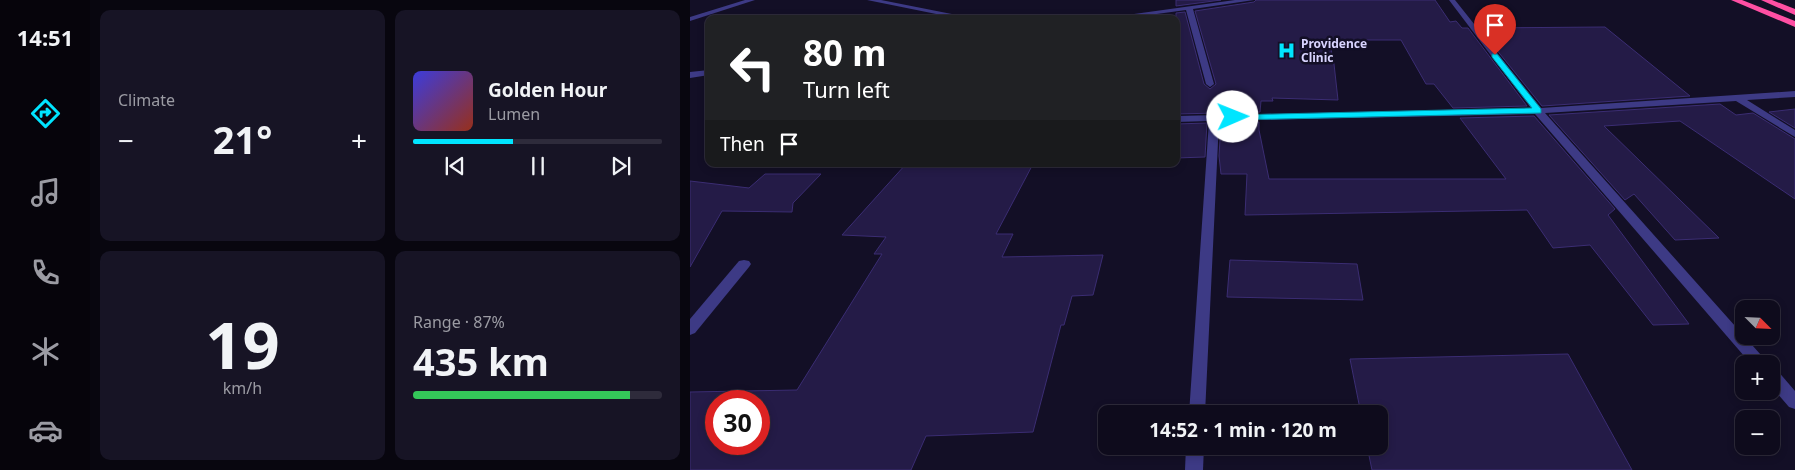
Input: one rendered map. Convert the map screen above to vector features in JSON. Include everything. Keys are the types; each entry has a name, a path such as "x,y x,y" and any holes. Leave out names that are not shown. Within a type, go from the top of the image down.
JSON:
{"highway":[{"path":"1735,0 1795,24"},
{"path":"1765,0 1795,12"}],"street":[{"path":"690,18 752,0"},
{"path":"870,0 952,15"},
{"path":"1133,15 1250,0"},
{"path":"1452,0 1538,111 1753,355"},
{"path":"1189,8 1210,84"},
{"path":"690,75 705,73"},
{"path":"1180,119 1538,111 1795,94"},
{"path":"1738,98 1795,134"},
{"path":"1198,405 1214,118"},
{"path":"690,329 744,264"},
{"path":"1780,385 1795,402"},
{"path":"1194,470 1195,455"}],"building":[{"path":"1176,0 1221,0 1176,6"},
{"path":"1256,0 1435,0 1450,22 1456,21 1462,28 1468,28 1527,106 1453,108 1434,84 1426,84 1401,40 1329,40 1338,100 1272,98 1273,101 1261,101 1260,112 1180,114 1180,15 1176,15 1176,13 1185,12 1204,84 1210,89 1216,84 1195,11 1254,2"},
{"path":"1605,27 1690,96 1542,106 1479,28"},
{"path":"1720,104 1736,115 1753,113 1795,139 1795,199 1680,121 1604,126 1719,238 1675,240 1634,194 1625,200 1549,115"},
{"path":"1795,109 1795,128 1769,112"},
{"path":"1534,116 1615,209 1608,215 1689,324 1653,325 1590,245 1553,248 1527,210 1245,215 1247,174 1221,174 1219,156 1221,123 1259,122 1269,179 1506,179 1460,118"},
{"path":"1207,123 1205,157 1180,158 1180,124"},
{"path":"903,167 1031,167 996,234 1013,234 1002,257 1103,255 1093,295 1072,296 1064,325 1061,325 1033,432 926,436 911,470 690,470 690,392 705,392 705,455 770,455 770,391 797,390 882,254 874,254 886,237 842,235"},
{"path":"765,174 821,174 793,203 792,212 722,211 690,267 690,181 749,188"},
{"path":"1230,260 1357,264 1363,300 1227,297"},
{"path":"1568,354 1632,470 1372,470 1369,455 1388,455 1388,405 1359,405 1350,359"}],"place":[{"name":"Providence Clinic","path":"1287,50"}],"route":[{"path":"1233,117 1538,111 1495,55"}]}
